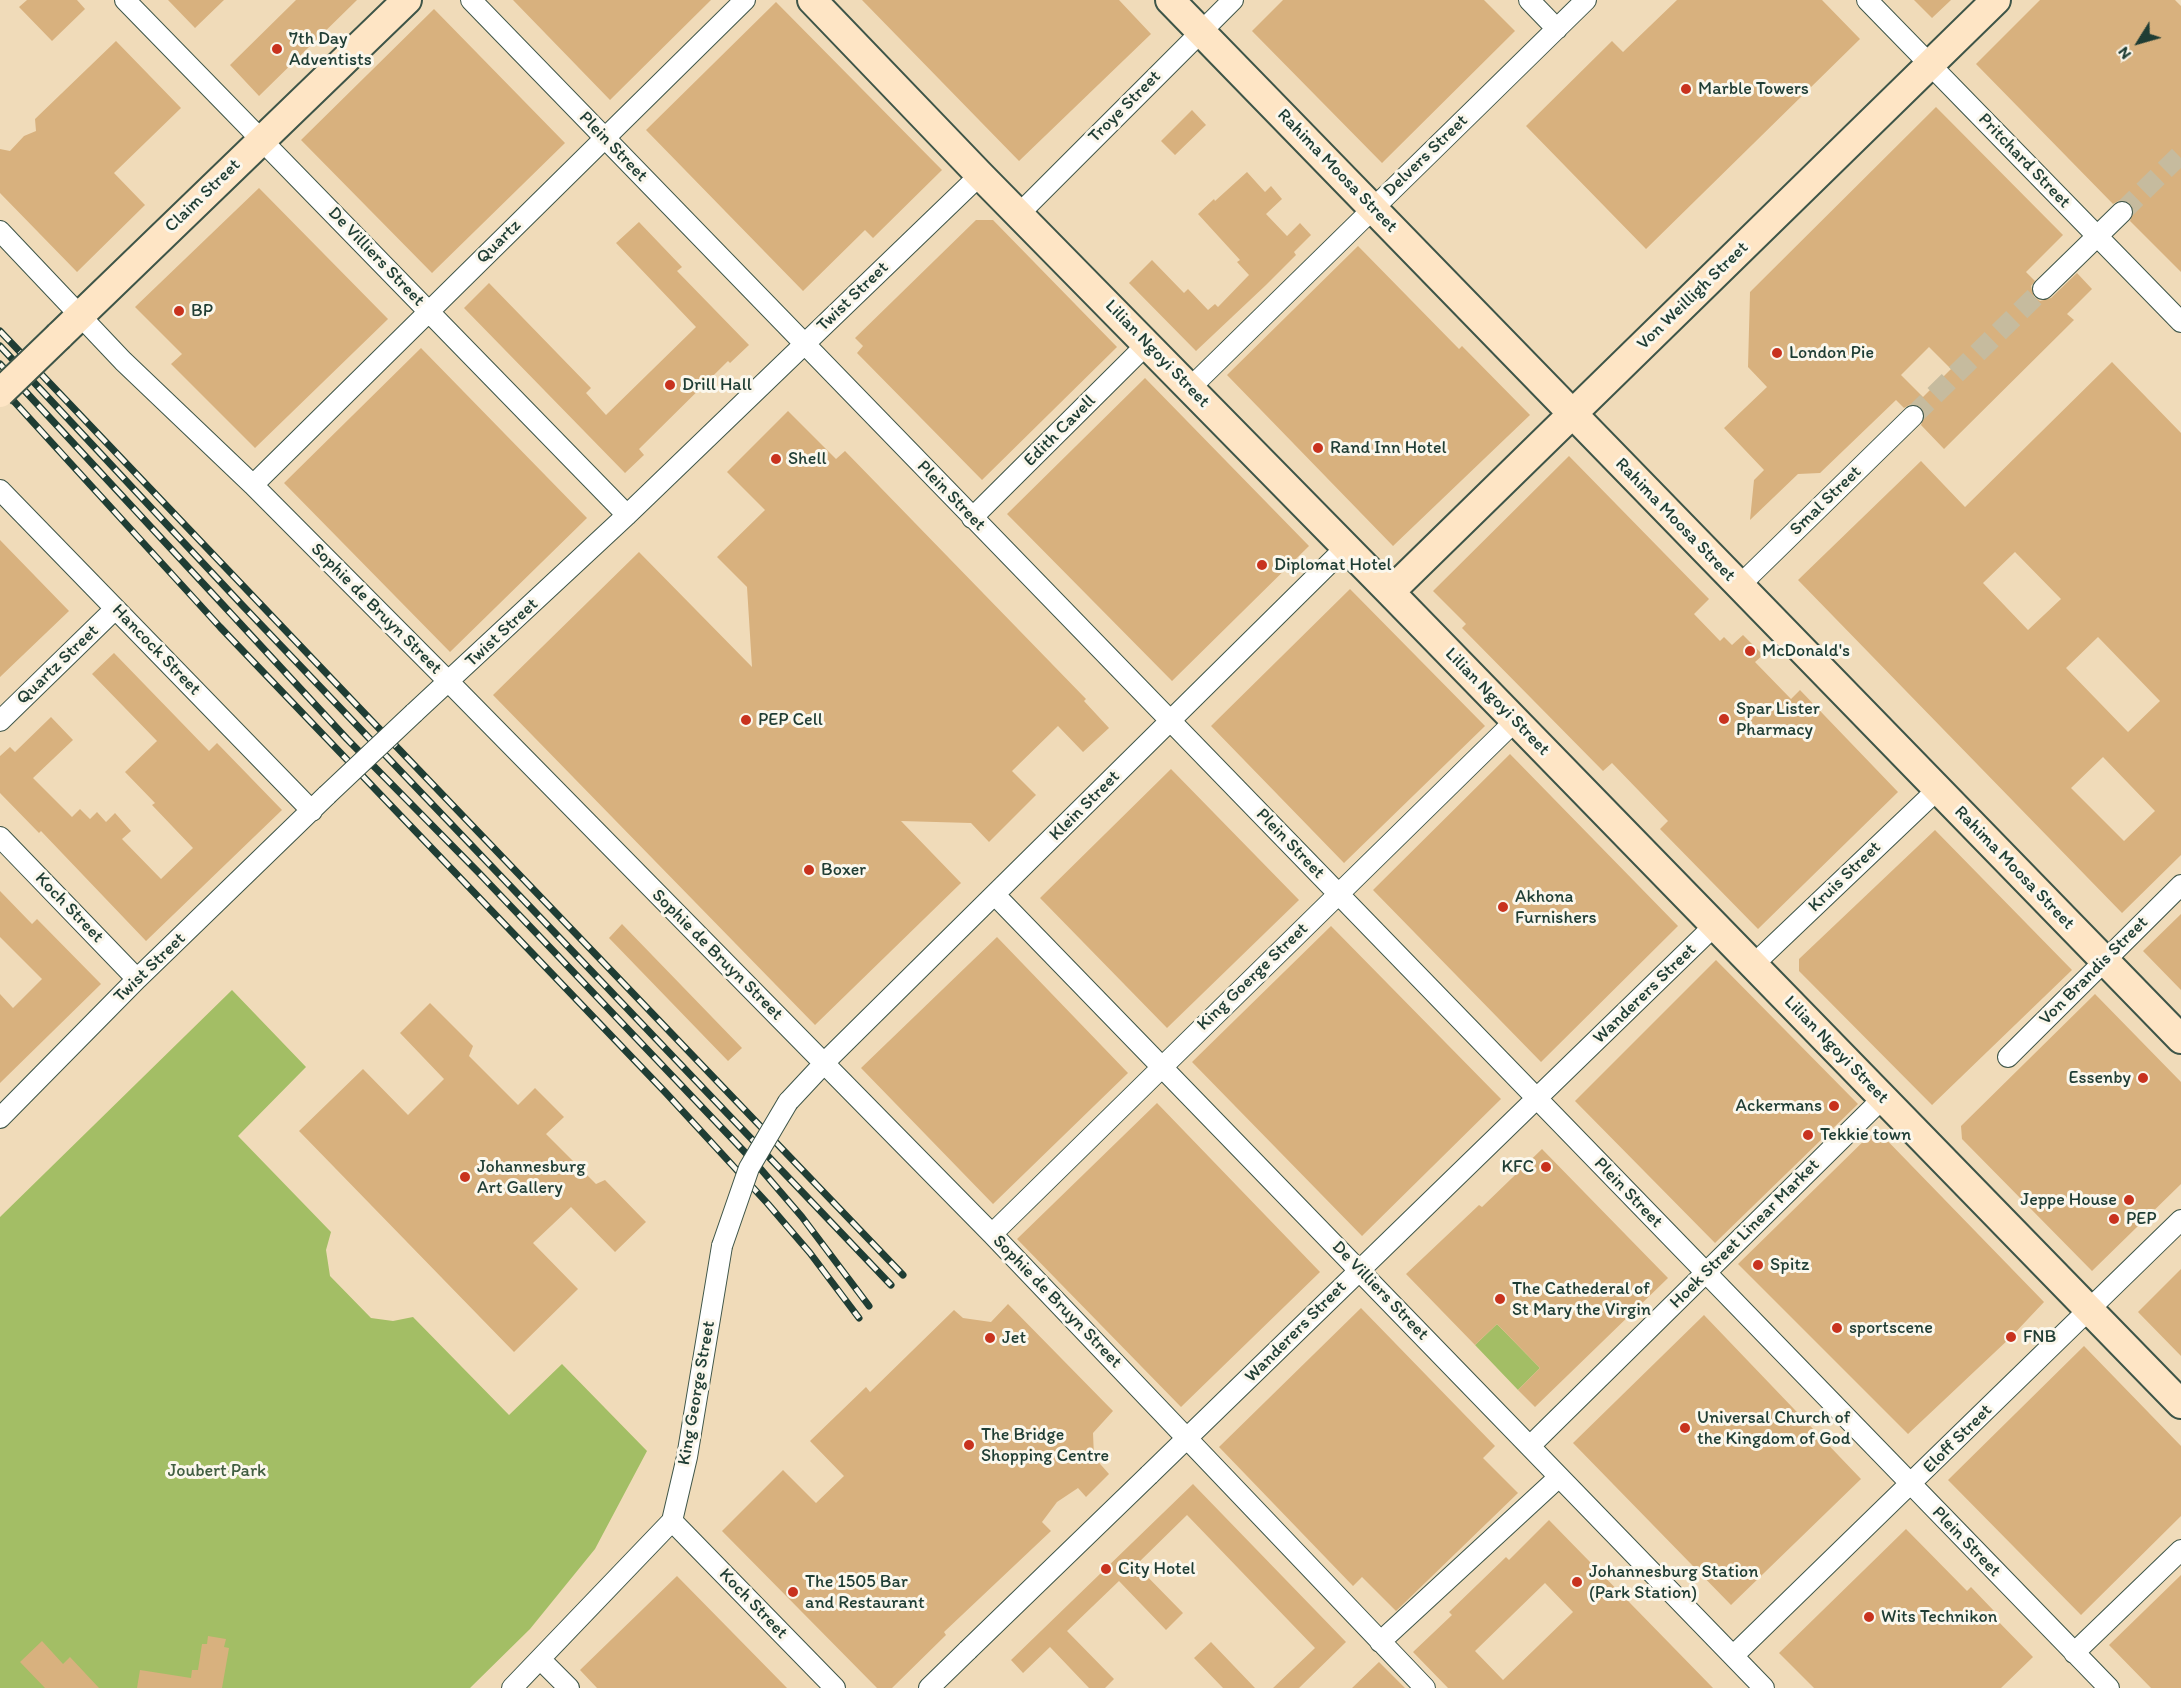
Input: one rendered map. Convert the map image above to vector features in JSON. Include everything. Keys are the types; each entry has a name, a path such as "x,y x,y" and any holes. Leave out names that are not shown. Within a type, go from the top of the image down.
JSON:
{"street":[{"name":"De Villiers Street","path":"125,0 627,515"},
{"name":"Claim Street","path":"0,393 407,0"},
{"name":"Plein Street","path":"471,0 2109,1688"},
{"name":"Quartz","path":"253,485 745,0"},
{"name":"Rahima Moosa Street","path":"1170,0 2181,1039"},
{"name":"Troye Street","path":"1019,214 1233,0"},
{"path":"1529,0 1557,29"},
{"name":"Delvers Street","path":"1190,388 1586,0"},
{"name":"Pritchard Street","path":"1867,0 2181,322"},
{"name":"Von Weilligh Street","path":"1390,592 1996,0"},
{"name":"Lilian Ngoyi Street","path":"817,2 980,175 2181,1404"},
{"name":"Twist Street","path":"0,1118 137,979 327,795 627,515 980,175"},
{"path":"2043,289 2121,212"},
{"name":"Sophie de Bruyn Street","path":"0,231 80,316 253,485 449,682 992,1234 1425,1688"},
{"name":"Edith Cavell","path":"972,518 1147,344"},
{"name":"Smal Street","path":"1739,586 1913,416"},
{"name":"Hancock Street","path":"0,490 312,811"},
{"name":"Klein Street","path":"825,1064 1346,548"},
{"name":"Quartz Street","path":"0,721 116,609"},
{"name":"King Goerge Street","path":"992,1234 1515,721"},
{"name":"Kruis Street","path":"1753,965 1938,789"},
{"name":"Koch Street","path":"0,837 137,979"},
{"name":"Von Brandis Street","path":"2008,1057 2181,885"},
{"name":"De Villiers Street","path":"995,895 1764,1688"},
{"name":"Wanderers Street","path":"929,1688 1714,926"},
{"name":"King George Street","path":"672,1521 687,1457 722,1246 749,1168 788,1102 825,1064"},
{"name":"Hoek Street Linear Market","path":"1530,1446 1883,1098"},
{"name":"Eloff Street","path":"1733,1656 2181,1220"},
{"path":"1380,1642 1559,1477"},
{"path":"512,1688 672,1521"},
{"name":"Koch Street","path":"672,1521 835,1688"},
{"path":"2074,1653 2181,1550"},
{"path":"540,1659 569,1688"}],"green space":[{"name":"Joubert Park","path":"232,990 306,1067 238,1136 331,1232 326,1250 330,1276 371,1318 393,1321 413,1317 509,1415 562,1364 647,1451 595,1549 530,1629 470,1688 0,1688 0,1217"},
{"path":"1497,1324 1540,1368 1518,1390 1475,1345"}],"building":[{"path":"27,0 77,0 85,9 52,41 19,7"},
{"path":"168,0 224,0 195,28"},
{"name":"7th Day Adventists","path":"296,0 357,0 259,96 230,65"},
{"path":"513,0 711,0 610,100"},
{"path":"862,0 1119,0 1151,34 1019,161"},
{"path":"1283,0 1484,0 1515,31 1382,163 1252,31"},
{"name":"Marble Towers","path":"1677,0 1822,0 1860,39 1646,249 1526,126 1612,41 1623,52"},
{"path":"1914,0 1951,0 1932,18"},
{"path":"2040,0 2175,0 2181,6 2181,272 2130,221 2134,210 2130,203 2120,200 2113,204 1976,64"},
{"path":"776,2 942,170 873,238 865,230 803,291 646,130"},
{"path":"434,9 565,143 432,273 301,140"},
{"path":"116,41 181,108 114,173 145,205 77,272 0,193 0,149 10,151 24,136 36,131 35,119"},
{"path":"1936,107 2063,235 2026,272 2035,281 2031,286 2034,297 2040,301 2051,298 2077,273 2092,289 2067,314 2074,320 1944,449 1921,425 1925,414 1921,407 1911,404 1904,408 1896,400 1820,473 1798,474 1750,520 1754,480 1764,470 1724,428 1767,387 1748,367 1750,292","holes":["1929,347 1951,369 1923,397 1901,375"]},
{"path":"1192,110 1206,125 1175,155 1161,141"},
{"path":"1247,172 1265,192 1271,186 1282,199 1266,214 1287,236 1300,223 1311,235 1294,252 1296,255 1196,351 1129,283 1152,260 1184,293 1188,289 1208,310 1215,304 1218,307 1249,275 1237,262 1240,260 1198,214"},
{"path":"259,188 388,319 255,448 171,364 182,354 135,307"},
{"path":"976,220 993,220 1117,347 982,480 857,353 863,346 855,338"},
{"path":"639,222 682,267 677,271 749,345 730,363 728,361 639,449 644,455 625,473 464,308 489,283 591,388 586,393 606,415 696,327 616,243"},
{"path":"1358,246 1459,349 1462,346 1530,415 1393,546 1227,375"},
{"path":"421,348 587,518 450,652 284,483"},
{"path":"2112,362 2181,433 2181,855 2122,913 1798,580 1921,461 1965,507","holes":["2015,552 2061,599 2028,630 1983,583","2098,637 2160,701 2128,732 2066,668","2103,757 2155,811 2124,841 2071,788"]},
{"path":"1145,378 1309,546 1172,681 1007,514"},
{"path":"788,411 836,459 845,451 1086,699 1084,701 1109,728 1083,752 1058,726 1012,771 1036,795 989,842 971,823 901,821 961,883 815,1025 493,695 639,552 752,667 747,587 717,557 765,510 727,472"},
{"path":"1569,456 1709,599 1694,614 1720,641 1724,637 1732,645 1743,635 1763,655 1755,662 1791,699 1800,690 1898,792 1758,929 1660,829 1668,821 1612,763 1603,771 1462,628 1466,624 1433,591"},
{"path":"0,540 69,611 0,677"},
{"path":"1350,589 1485,726 1344,863 1211,726"},
{"path":"114,653 209,751 217,743 282,810 146,941 41,831 39,833 0,793 0,756 10,747 15,752 51,717 73,740 33,778 72,817 80,809 90,819 97,812 106,822 115,813 131,831 122,839 161,879 193,848 152,805 155,803 125,772 157,741 92,674"},
{"path":"1510,754 1678,926 1541,1062 1373,890"},
{"path":"1171,769 1299,900 1167,1028 1040,898"},
{"path":"1935,830 2072,970 1932,1105 1799,971 1799,959"},
{"path":"0,891 32,924 37,919 101,984 0,1083 0,994 13,1008 42,979 0,937"},
{"path":"2181,914 2181,990 2143,951"},
{"path":"622,924 742,1048 728,1061 609,938"},
{"path":"1331,926 1501,1099 1362,1236 1192,1062"},
{"path":"997,937 1128,1073 993,1204 861,1068"},
{"path":"1716,960 1858,1104 1715,1243 1575,1101"},
{"path":"2095,994 2181,1082 2181,1184 2092,1271 1962,1139 1961,1126"},
{"name":"Johannesburg Art Gallery","path":"430,1003 473,1046 469,1056 518,1105 535,1088 564,1117 546,1134 596,1184 605,1180 646,1222 615,1252 571,1207 533,1243 578,1289 514,1352 299,1131 363,1069 408,1115 444,1079 400,1033"},
{"path":"1157,1103 1320,1272 1181,1407 1017,1239"},
{"path":"1876,1129 2044,1302 2011,1337 1908,1434 1738,1264"},
{"path":"1542,1149 1668,1278 1535,1407 1518,1390 1540,1368 1497,1324 1475,1345 1406,1274 1479,1205 1482,1207"},
{"path":"2181,1269 2181,1356 2138,1312"},
{"path":"1008,1304 1113,1411 1093,1433 1094,1457 1109,1474 1086,1497 1078,1488 1057,1502 1042,1522 1051,1531 944,1632 946,1635 892,1688 877,1688 722,1531 783,1470 816,1503 844,1476 810,1441 866,1387 870,1392 954,1310 963,1318 991,1322"},
{"path":"1361,1308 1495,1446 1483,1458 1518,1493 1396,1611 1362,1577 1353,1586 1219,1447"},
{"path":"1704,1315 1861,1479 1731,1605 1573,1443"},
{"path":"2084,1346 2181,1446 2181,1516 2081,1615 1948,1480"},
{"path":"1193,1484 1346,1642 1299,1688 1273,1688 1315,1648 1187,1515 1136,1565 1183,1613 1166,1630 1119,1581 1067,1631 1114,1679 1105,1688 1089,1688 1050,1647 1023,1673 1011,1660"},
{"name":"Johannesburg Station (Park Station)","path":"1549,1520 1713,1688 1448,1688 1413,1652 1452,1615 1449,1612 1506,1557 1509,1560","holes":["1545,1583 1573,1612 1503,1680 1475,1651"]},
{"path":"1906,1529 1967,1591 1971,1587 1995,1612 1992,1615 2033,1657 2001,1688 1814,1688 1779,1653"},
{"path":"2181,1575 2181,1688 2151,1688 2109,1645"},
{"path":"677,1576 787,1688 597,1688 580,1670"},
{"path":"208,1636 226,1639 224,1647 229,1648 222,1688 137,1688 140,1670 191,1678 192,1670 198,1670 202,1644 207,1644"},
{"path":"42,1641 63,1664 70,1657 99,1688 45,1688 20,1662"},
{"path":"1211,1642 1255,1688 1223,1688 1194,1658"},
{"path":"1379,1662 1405,1688 1352,1688"}],"tunnel":[{"path":"2122,212 2181,154"},
{"path":"1913,416 2043,289"}],"railway":[{"path":"0,331 903,1275"},
{"path":"0,346 243,606 891,1285"},
{"path":"0,364 347,739 479,873 759,1167 802,1217 869,1306"},
{"path":"0,386 220,627 666,1093 768,1204 810,1253 859,1318"}],"place":[{"name":"7th Day Adventists","path":"277,49"},
{"name":"Marble Towers","path":"1686,89"},
{"name":"BP","path":"179,311"},
{"name":"London Pie","path":"1777,353"},
{"name":"Drill Hall","path":"670,385"},
{"name":"Rand Inn Hotel","path":"1318,448"},
{"name":"Shell","path":"776,459"},
{"name":"Diplomat Hotel","path":"1262,565"},
{"name":"McDonald's","path":"1750,651"},
{"name":"Spar Lister Pharmacy","path":"1724,719"},
{"name":"PEP Cell","path":"746,720"},
{"name":"Boxer","path":"809,870"},
{"name":"Akhona Furnishers","path":"1503,907"},
{"name":"Essenby","path":"2143,1078"},
{"name":"Ackermans","path":"1834,1106"},
{"name":"Tekkie town","path":"1808,1135"},
{"name":"KFC","path":"1546,1167"},
{"name":"Johannesburg Art Gallery","path":"465,1177"},
{"name":"Jeppe House","path":"2129,1200"},
{"name":"PEP","path":"2114,1219"},
{"name":"Spitz","path":"1758,1265"},
{"name":"The Cathederal of St Mary the Virgin","path":"1500,1299"},
{"name":"sportscene","path":"1837,1328"},
{"name":"FNB","path":"2011,1337"},
{"name":"Jet","path":"990,1338"},
{"name":"Universal Church of the Kingdom of God","path":"1685,1428"},
{"name":"The Bridge Shopping Centre","path":"969,1445"},
{"name":"City Hotel","path":"1106,1569"},
{"name":"Johannesburg Station (Park Station)","path":"1577,1582"},
{"name":"The 1505 Bar and Restaurant","path":"793,1592"},
{"name":"Wits Technikon","path":"1869,1617"}]}
